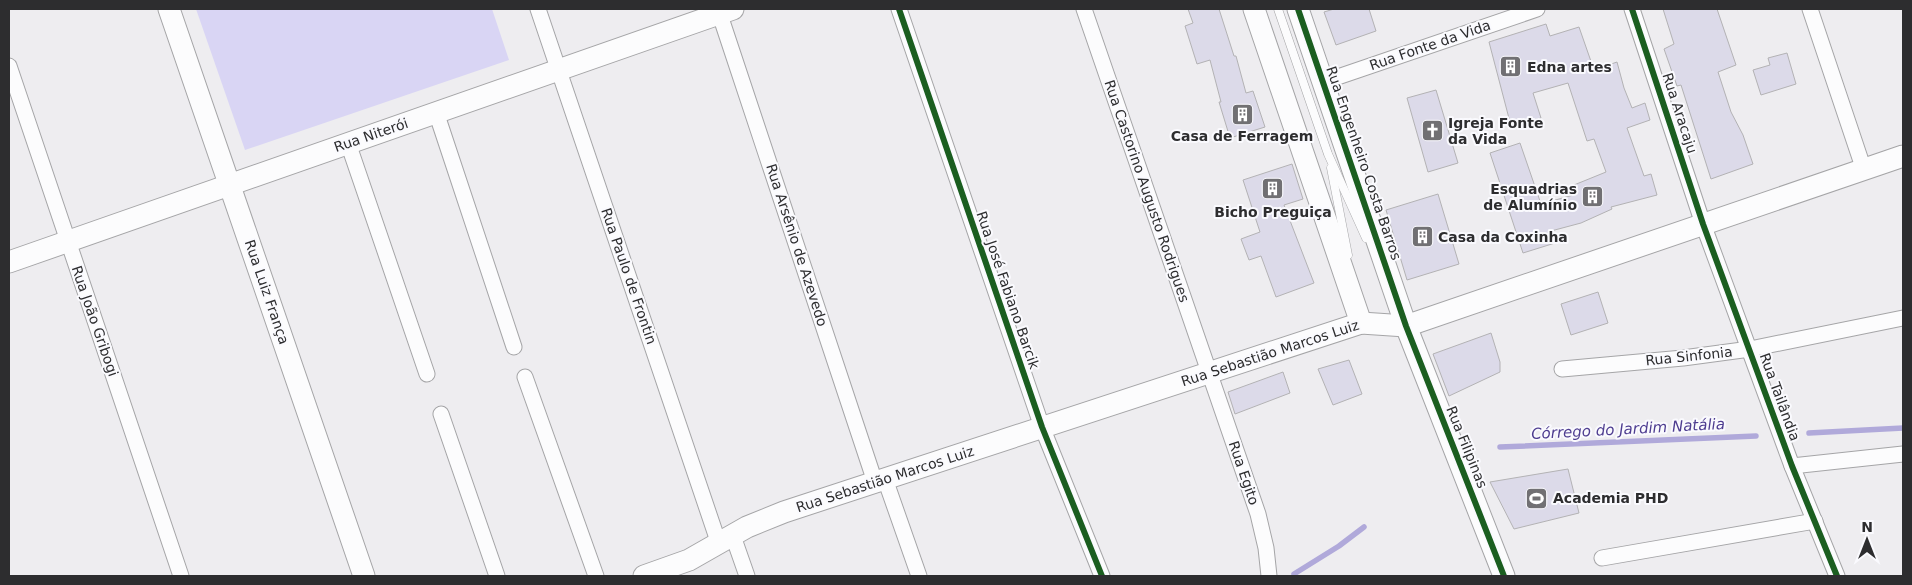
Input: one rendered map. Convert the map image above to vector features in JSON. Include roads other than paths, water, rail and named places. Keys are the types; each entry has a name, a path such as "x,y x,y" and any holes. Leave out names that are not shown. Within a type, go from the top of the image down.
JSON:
{"main road":[{"name":"Rua Luiz França","path":"169,9 364,576"},
{"path":"1254,9 1361,323"},
{"name":"Rua Engenheiro Costa Barros","path":"1298,9 1406,326"},
{"name":"Rua Niterói","path":"9,262 559,70 724,10"},
{"name":"Rua Sebastião Marcos Luiz","path":"644,576 689,560 766,518 1361,323 1406,326 1903,156"},
{"name":"Rua Filipinas","path":"1406,326 1504,576"}],"street":[{"name":"Rua Paulo de Frontin","path":"538,9 726,540 748,576"},
{"name":"Rua José Fabiano Barcik","path":"899,9 1042,427 1102,576"},
{"name":"Rua Castorino Augusto Rodrigues","path":"1084,9 1209,373"},
{"name":"Rua Fonte da Vida","path":"1323,82 1537,9"},
{"name":"Rua Aracaju","path":"1632,9 1703,224"},
{"path":"1810,9 1864,170"},
{"name":"Rua Arsênio de Azevedo","path":"724,10 880,480 919,576"},
{"name":"Rua João Gribogi","path":"9,66 181,576"},
{"path":"436,112 514,347"},
{"path":"348,143 427,374"},
{"name":"Rua Tailândia","path":"1703,224 1792,466 1838,576"},
{"name":"Rua Sinfonia","path":"1562,369 1683,358 1750,349 1903,318"},
{"name":"Rua Egito","path":"1209,373 1263,530 1269,576"},
{"path":"525,377 596,576"},
{"path":"441,414 497,576"},
{"path":"1792,466 1903,454"},
{"path":"1602,558 1815,521"}],"lane":[{"path":"1278,9 1328,154 1369,245"},
{"path":"1328,154 1361,323"},
{"path":"1373,254 1406,326"}],"waterway":[{"name":"Córrego do Jardim Natália","path":"1809,433 1903,428"},
{"name":"Córrego do Jardim Natália","path":"1500,447 1756,436"},
{"name":"Córrego do Jardim Natália","path":"1294,574 1339,546 1364,527"}],"place":[{"name":"Edna artes","path":"1511,67"},
{"name":"Casa de Ferragem","path":"1242,114"},
{"name":"Igreja Fonte da Vida","path":"1432,131"},
{"name":"Bicho Preguiça","path":"1273,189"},
{"name":"Esquadrias de Alumínio","path":"1593,197"},
{"name":"Casa da Coxinha","path":"1422,237"},
{"name":"Academia PHD","path":"1537,498"}]}
